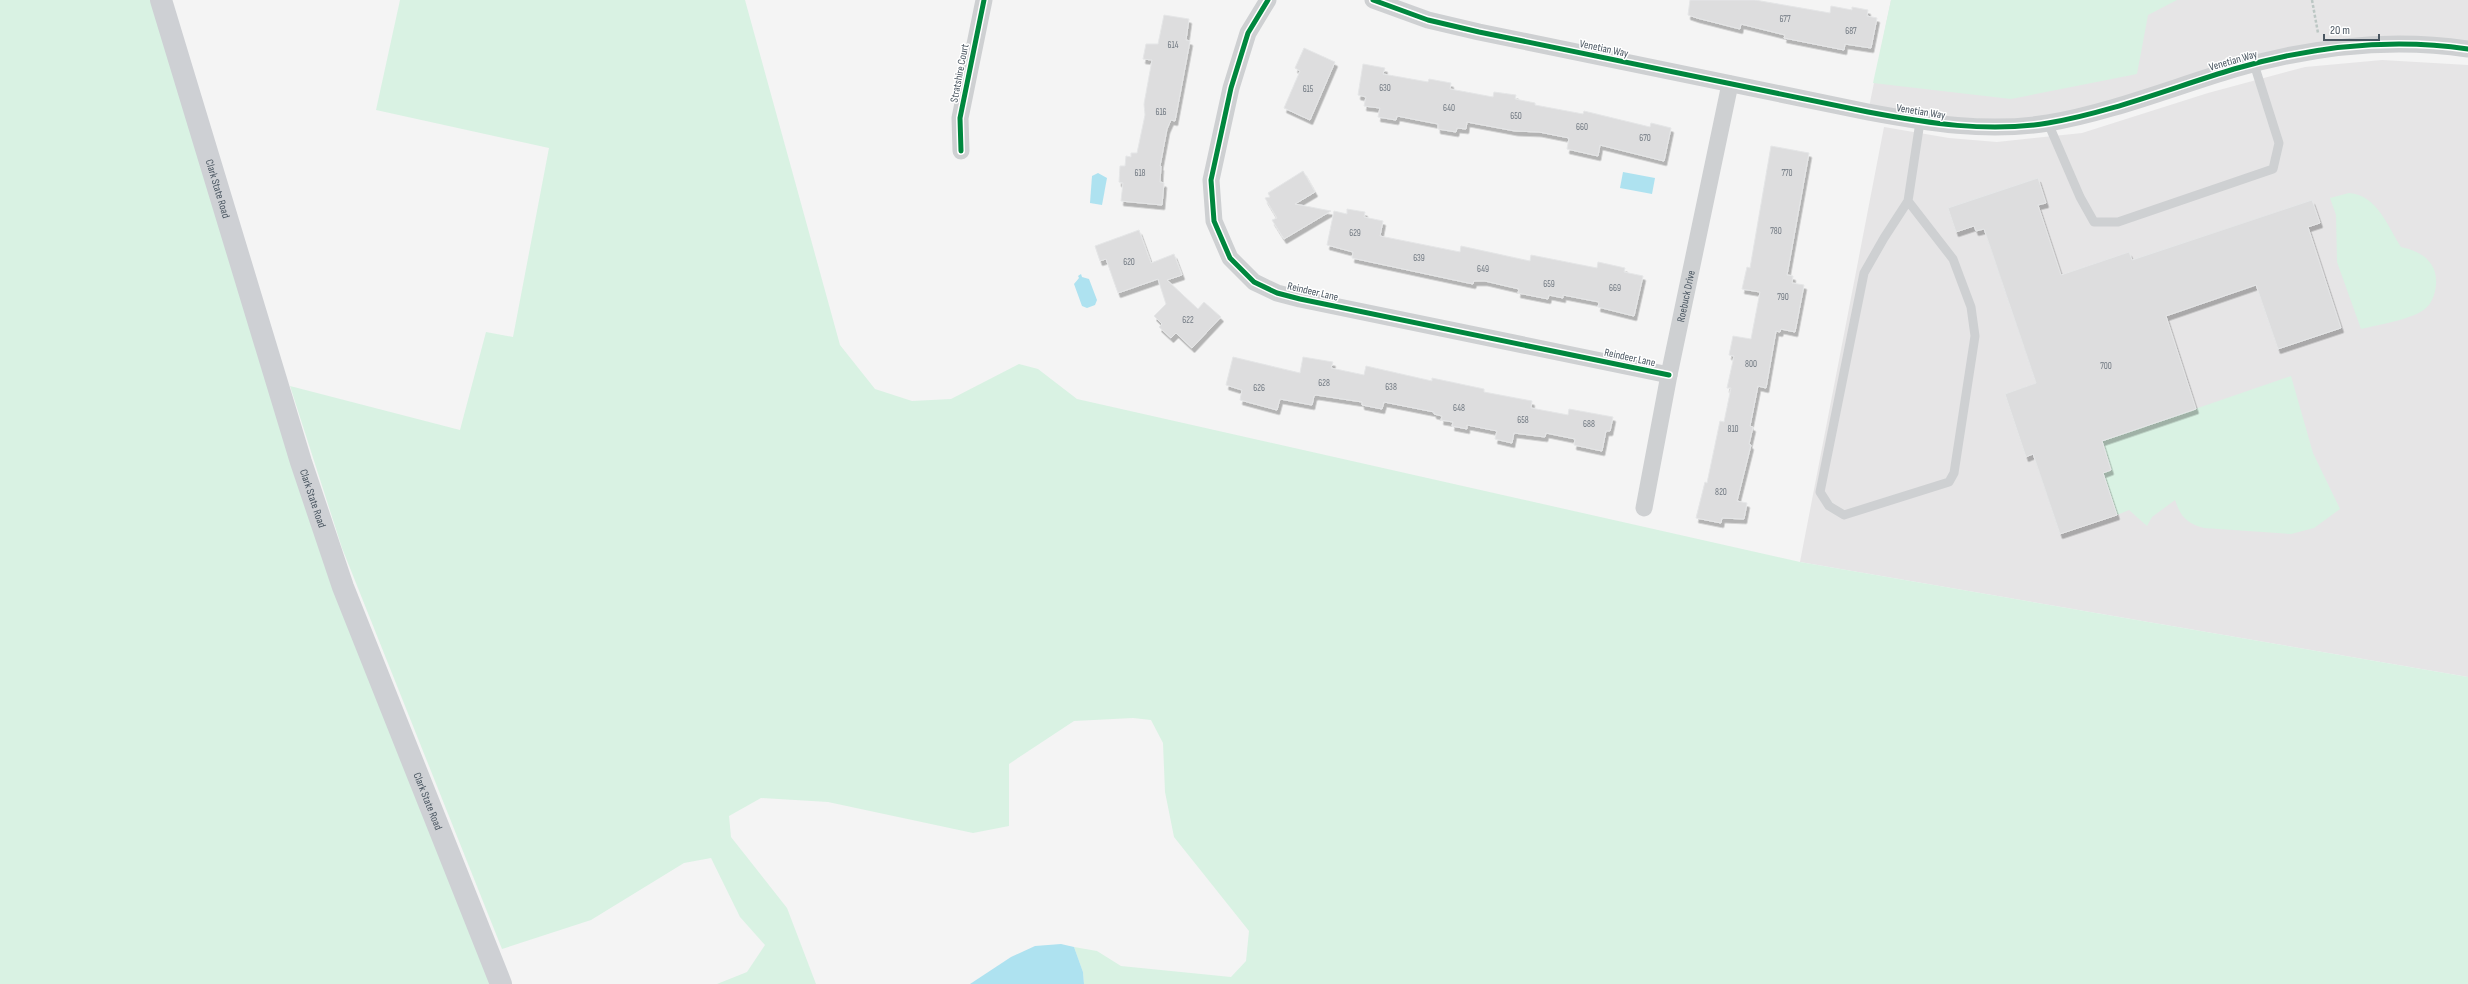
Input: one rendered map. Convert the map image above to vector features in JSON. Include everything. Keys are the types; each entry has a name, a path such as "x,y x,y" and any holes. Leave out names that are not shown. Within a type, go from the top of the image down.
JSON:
{"main road":[{"name":"Clark State Road","path":"161,0 301,462 343,587 501,984"}],"street":[{"name":"Stratshire Court","path":"961,152 960,118 984,0"},
{"name":"Reindeer Lane","path":"1268,0 1248,33 1231,88 1211,180 1214,221 1230,258 1254,282 1277,293 1300,299 1669,375"},
{"name":"Venetian Way","path":"1373,0 1428,20 1730,84 1920,122 2002,128 2048,123 2132,101 2254,64 2321,49 2377,44 2436,44 2468,49"},
{"name":"Roebuck Drive","path":"1644,508 1669,375 1730,84"}],"lane":[{"path":"2048,123 2080,197 2094,222 2118,222 2273,169 2279,143 2254,64"},
{"path":"1908,202 1953,259 1970,307 1973,322 1975,336 1954,473 1949,482 1844,515 1829,506 1820,492 1836,406 1864,273 1884,238 1908,202 1920,122"}],"shaded area":[{"path":"1891,0 2468,0 2468,49 2321,49 2048,123 1868,112"},
{"path":"2382,60 2468,65 2468,677 1800,562 1884,127 1949,138 1997,142 2082,133 2208,93 2305,67"}],"green space":[{"path":"0,0 153,0 267,380 493,984 0,984"},
{"path":"400,0 745,0 840,345 875,389 912,401 951,399 1019,364 1038,369 1077,399 1800,562 2468,677 2468,984 1084,984 1083,972 1074,947 1097,951 1121,966 1231,977 1246,961 1249,931 1174,837 1165,792 1163,743 1151,720 1133,718 1074,721 1009,764 1009,826 973,833 828,802 761,798 729,816 731,837 787,908 816,984 717,984 747,972 765,945 740,917 711,858 684,863 591,920 502,949 342,548 290,386 460,430 486,332 513,337 549,148 376,110"},
{"path":"1891,0 2177,0 2148,15 2137,74 2011,99 1873,83"},
{"path":"2349,193 2359,195 2374,205 2386,221 2401,247 2415,251 2427,259 2431,264 2436,277 2435,291 2431,302 2422,311 2406,318 2361,329 2337,262 2336,215 2330,198"},
{"path":"2291,376 2313,453 2340,509 2314,528 2291,534 2204,528 2188,521 2182,515 2175,500 2152,517 2147,526 2129,510 2117,515 2103,473 2111,470 2102,441"}],"water":[{"path":"1623,172 1655,178 1652,194 1620,188"},
{"path":"1098,173 1107,178 1102,205 1090,203 1092,176"},
{"path":"1081,274 1082,277 1089,279 1097,300 1095,305 1087,308 1082,306 1074,284 1079,278 1078,276"},
{"path":"1061,944 1074,947 1083,972 1084,984 970,984 1011,957 1035,946"}],"building":[{"path":"1690,0 1755,0 1830,13 1831,6 1852,10 1852,7 1868,10 1867,16 1877,18 1871,48 1845,44 1844,50 1784,38 1785,35 1741,24 1740,29 1697,18 1688,15"},
{"path":"1164,15 1189,19 1186,40 1190,41 1175,121 1171,120 1167,129 1160,166 1160,182 1164,183 1162,205 1121,201 1123,183 1119,182 1120,166 1125,166 1126,156 1131,157 1131,153 1137,153 1145,115 1144,104 1152,60 1143,59 1146,44 1158,44"},
{"path":"1304,48 1335,62 1310,120 1284,108 1300,71 1295,68"},
{"path":"1363,64 1385,68 1383,74 1428,82 1429,79 1451,83 1450,89 1493,97 1494,92 1516,95 1515,99 1535,103 1535,105 1583,114 1584,111 1650,127 1651,123 1671,128 1664,161 1600,145 1598,156 1567,149 1569,138 1539,132 1515,131 1467,122 1466,129 1457,128 1456,132 1438,129 1438,124 1397,116 1396,120 1378,117 1380,108 1364,106 1366,97 1358,95"},
{"path":"1771,146 1809,153 1787,275 1793,276 1792,283 1804,285 1795,332 1781,329 1780,332 1776,331 1766,388 1758,386 1750,426 1753,427 1749,444 1751,445 1737,501 1747,503 1744,519 1722,518 1721,523 1696,518 1705,482 1707,483 1720,421 1724,422 1731,388 1727,388 1734,356 1729,355 1733,336 1751,339 1760,292 1742,289 1747,267 1750,268"},
{"path":"1303,171 1315,192 1295,204 1331,211 1284,239 1272,220 1277,218 1265,198 1270,197 1268,193"},
{"path":"2038,178 2046,203 2038,205 2061,275 2129,252 2132,260 2312,200 2320,223 2308,227 2341,328 2278,349 2256,285 2166,316 2196,409 2102,441 2111,470 2103,473 2117,515 2060,534 2033,454 2026,457 2005,394 2036,383 1984,229 1976,231 1974,226 1956,232 1948,208"},
{"path":"1347,209 1365,212 1364,217 1383,221 1380,236 1460,252 1461,246 1530,261 1531,255 1597,268 1598,262 1625,268 1624,272 1643,276 1634,316 1598,307 1599,302 1563,295 1563,298 1549,295 1548,299 1518,293 1519,289 1485,281 1474,281 1473,284 1352,258 1353,252 1327,245 1334,211 1347,214"},
{"path":"1139,230 1151,263 1174,254 1182,275 1167,280 1198,309 1204,302 1221,317 1192,348 1176,333 1171,338 1159,327 1162,324 1154,316 1166,304 1158,279 1118,293 1106,259 1100,261 1095,246"},
{"path":"1233,357 1300,373 1303,357 1333,362 1331,368 1364,375 1366,366 1432,381 1432,378 1484,389 1484,392 1532,401 1531,408 1568,415 1569,409 1613,417 1610,431 1606,431 1602,451 1574,445 1575,439 1546,433 1545,437 1514,433 1512,443 1495,439 1497,431 1467,425 1467,429 1452,426 1453,422 1441,420 1442,416 1434,414 1434,412 1384,402 1382,409 1362,405 1362,402 1316,395 1314,396 1312,405 1280,399 1277,410 1240,400 1242,390 1226,385"}],"cycle path":[{"path":"961,151 960,118 984,0"},
{"path":"1268,0 1248,33 1231,88 1211,180 1214,221 1230,258 1254,282 1277,293 1300,299 1669,375"},
{"path":"1373,0 1428,20 1479,32 1868,112 1912,120 1980,127 2025,126 2071,119 2118,106 2234,69 2263,61 2321,50 2379,44 2409,44 2468,49"}]}
